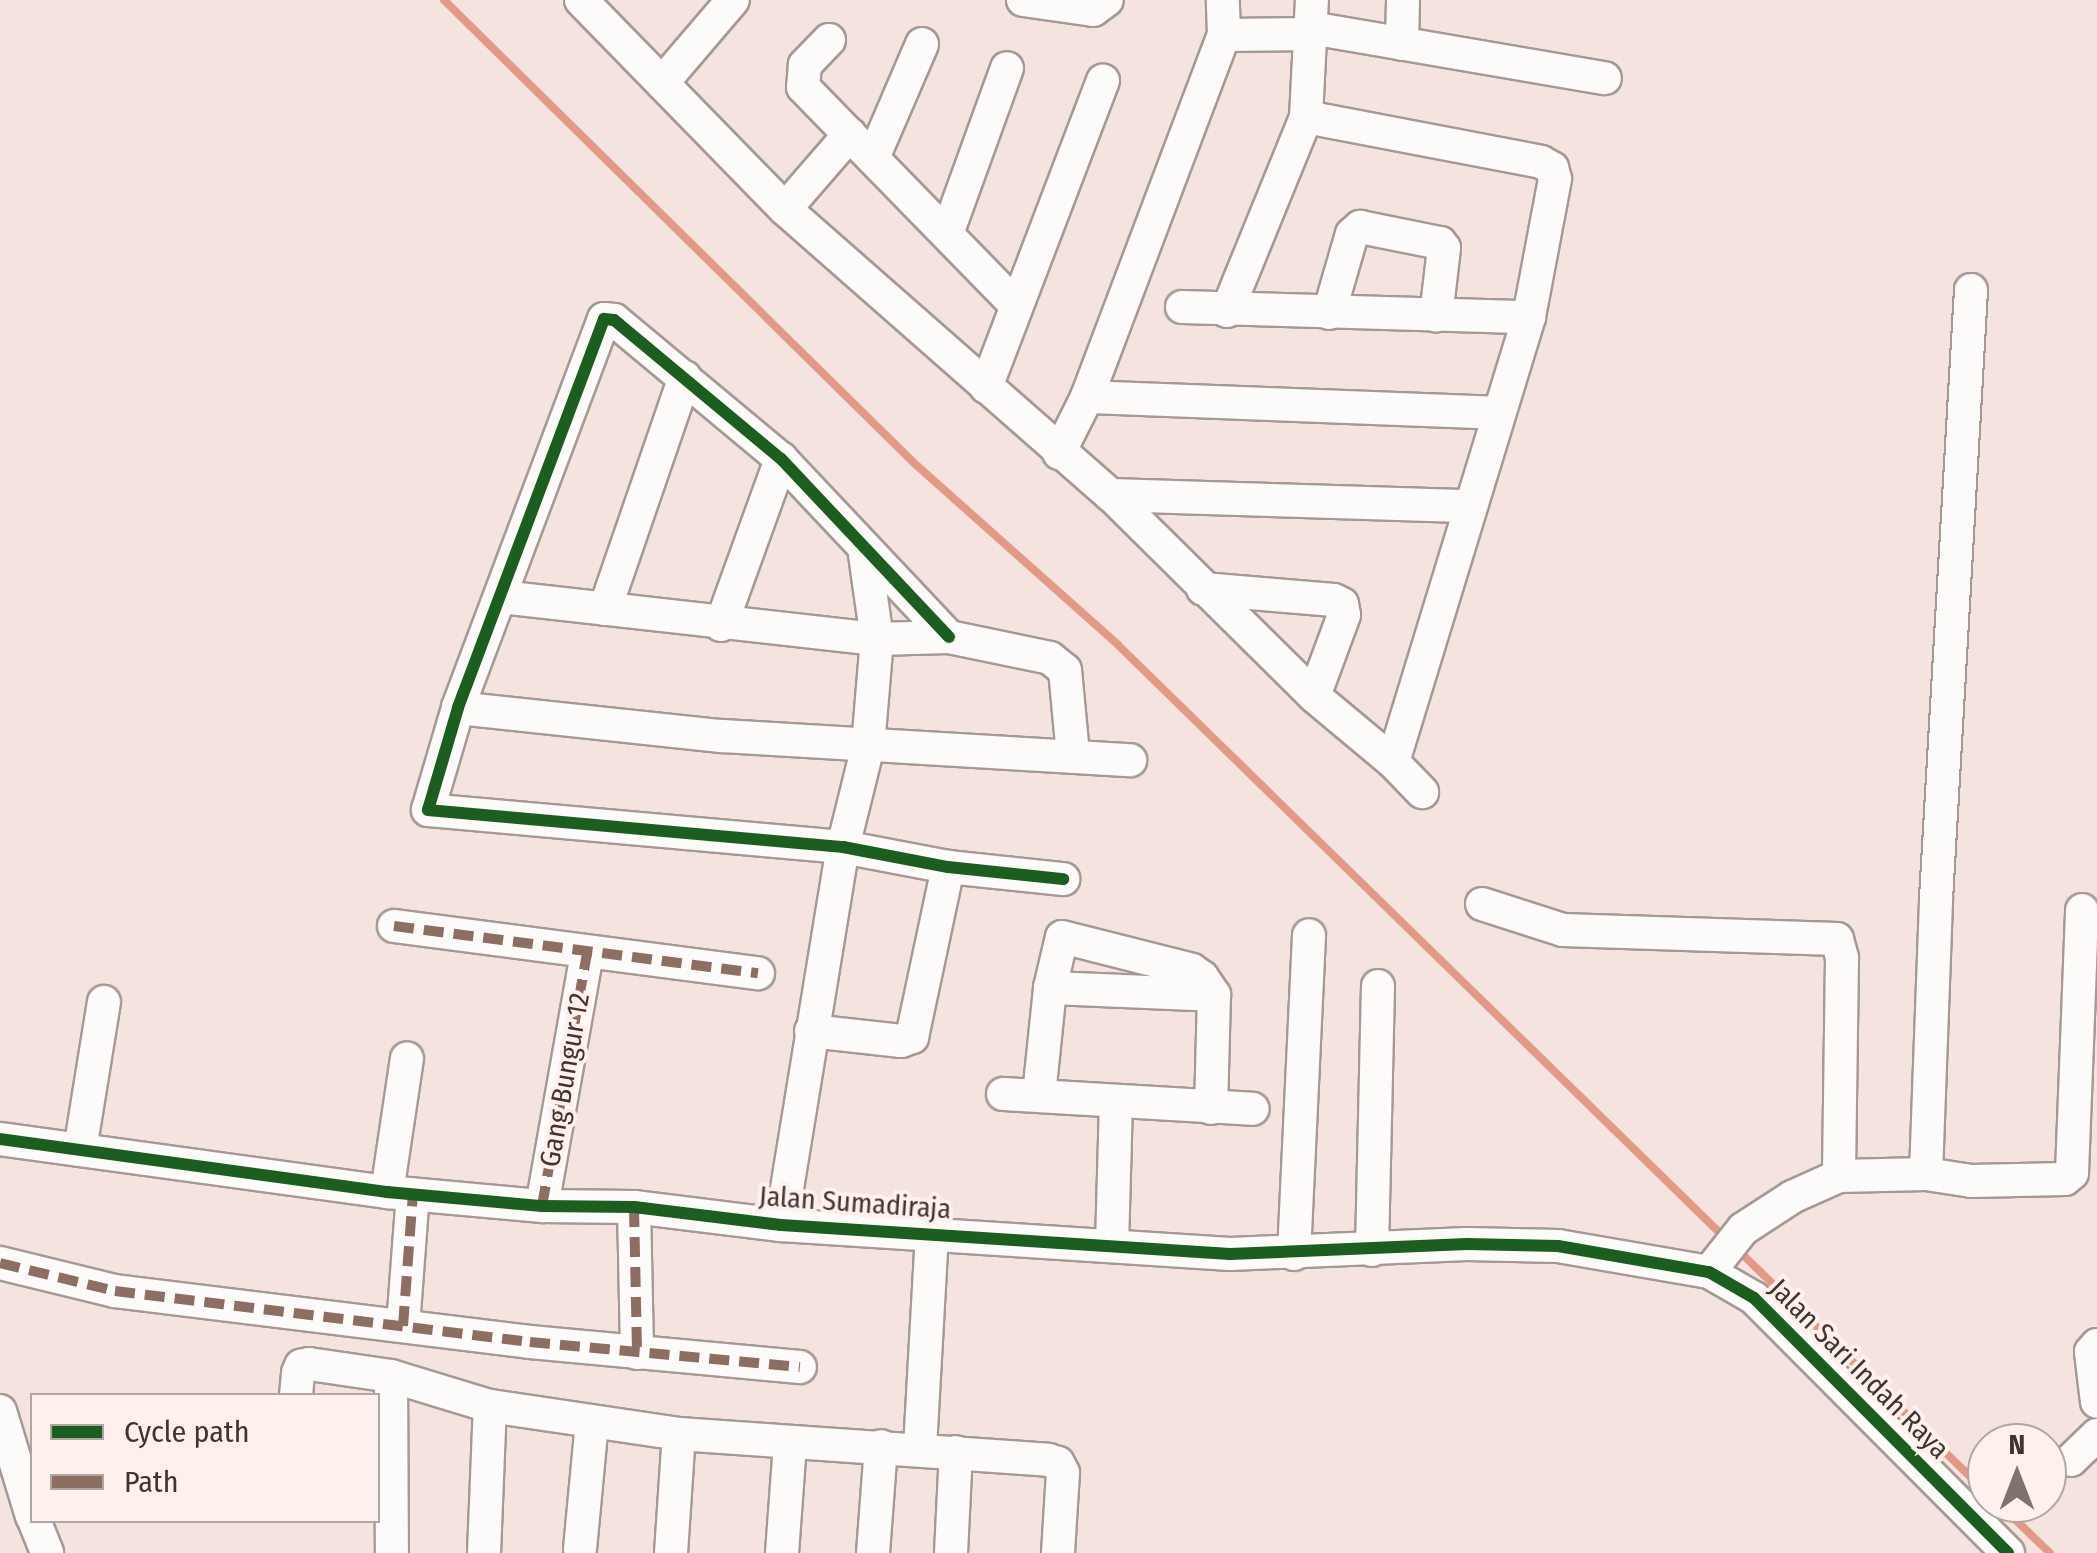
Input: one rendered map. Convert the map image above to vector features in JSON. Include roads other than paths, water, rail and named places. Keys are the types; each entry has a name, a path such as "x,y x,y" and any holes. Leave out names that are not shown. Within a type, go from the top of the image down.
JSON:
{"street":[{"path":"662,83 733,0"},
{"path":"1024,0 1093,10 1107,0"},
{"path":"1059,453 1087,397 1224,35 1223,0"},
{"path":"1402,44 1403,0"},
{"path":"595,5 662,83 785,209 1111,496 1314,696 1393,762 1422,792"},
{"path":"1224,35 1312,21 1402,44 1605,78"},
{"path":"1227,310 1306,118 1312,21"},
{"path":"829,40 805,65 804,86 1015,304"},
{"path":"874,158 922,44"},
{"path":"948,231 1007,68"},
{"path":"986,387 1103,82"},
{"path":"1306,118 1552,168 1555,178 1529,317 1393,762"},
{"path":"785,209 850,134"},
{"path":"1329,312 1352,234 1360,227 1440,243 1444,248 1436,316"},
{"path":"1926,1174 1937,880 1972,290"},
{"path":"1182,306 1529,317"},
{"path":"949,637 780,459 614,320 601,322 458,708 427,805 432,813 843,846 948,867 1063,879"},
{"path":"606,609 685,377"},
{"path":"1087,397 1499,413"},
{"path":"721,625 780,459"},
{"path":"1111,496 1470,506"},
{"path":"780,1226 843,846 868,746 877,639 864,548"},
{"path":"1203,590 1334,600 1342,604 1344,616 1314,696"},
{"path":"502,596 721,625 877,639 949,637 1058,662 1065,670 1072,754"},
{"path":"458,708 868,746 1130,760"},
{"path":"811,1031 902,1040 912,1037 942,911 948,867"},
{"path":"1482,904 1564,930 1837,938 1842,958 1840,1176"},
{"path":"1725,1251 1792,1197 1840,1176 1926,1174 1970,1181 2065,1179 2072,1173 2082,910"},
{"path":"394,926 587,954 758,972"},
{"path":"1294,1254 1309,935"},
{"path":"1038,1096 1050,988 1062,937 1192,970 1214,996 1211,1108"},
{"name":"Gang Bungur 12","path":"542,1206 587,954"},
{"path":"1372,1250 1378,986"},
{"path":"1050,988 1214,996"},
{"path":"80,1150 104,1002"},
{"path":"404,1326 400,1193 407,1058"},
{"path":"1003,1094 1253,1109"},
{"path":"1112,1245 1116,1101"},
{"name":"Jalan Sumadiraja","path":"0,1139 400,1193 542,1206 634,1207 780,1226 1230,1254 1468,1244 1725,1251"},
{"path":"634,1207 638,1354"},
{"path":"920,1448 932,1234"},
{"name":"Jalan Sari Indah Raya","path":"1725,1251 1754,1298 2005,1552"},
{"path":"0,1262 115,1290 638,1354 800,1367"},
{"path":"2097,1344 2091,1352 2097,1402"},
{"path":"297,1393 302,1366 391,1376 490,1406 678,1434 790,1444 920,1448 1058,1463 1063,1473 1058,1553"},
{"path":"391,1376 392,1553"},
{"path":"484,1553 490,1406"},
{"path":"0,1411 30,1508"},
{"path":"580,1549 592,1422"},
{"path":"671,1553 678,1434"},
{"path":"2070,1460 2097,1436"},
{"path":"782,1553 790,1444"},
{"path":"873,1553 881,1446"},
{"path":"951,1553 956,1452"},
{"path":"35,1523 47,1553"}],"waterway":[{"path":"444,0 914,463 1118,645 1724,1237"},
{"path":"1738,1250 1967,1473"},
{"path":"2019,1523 2050,1553"}]}
